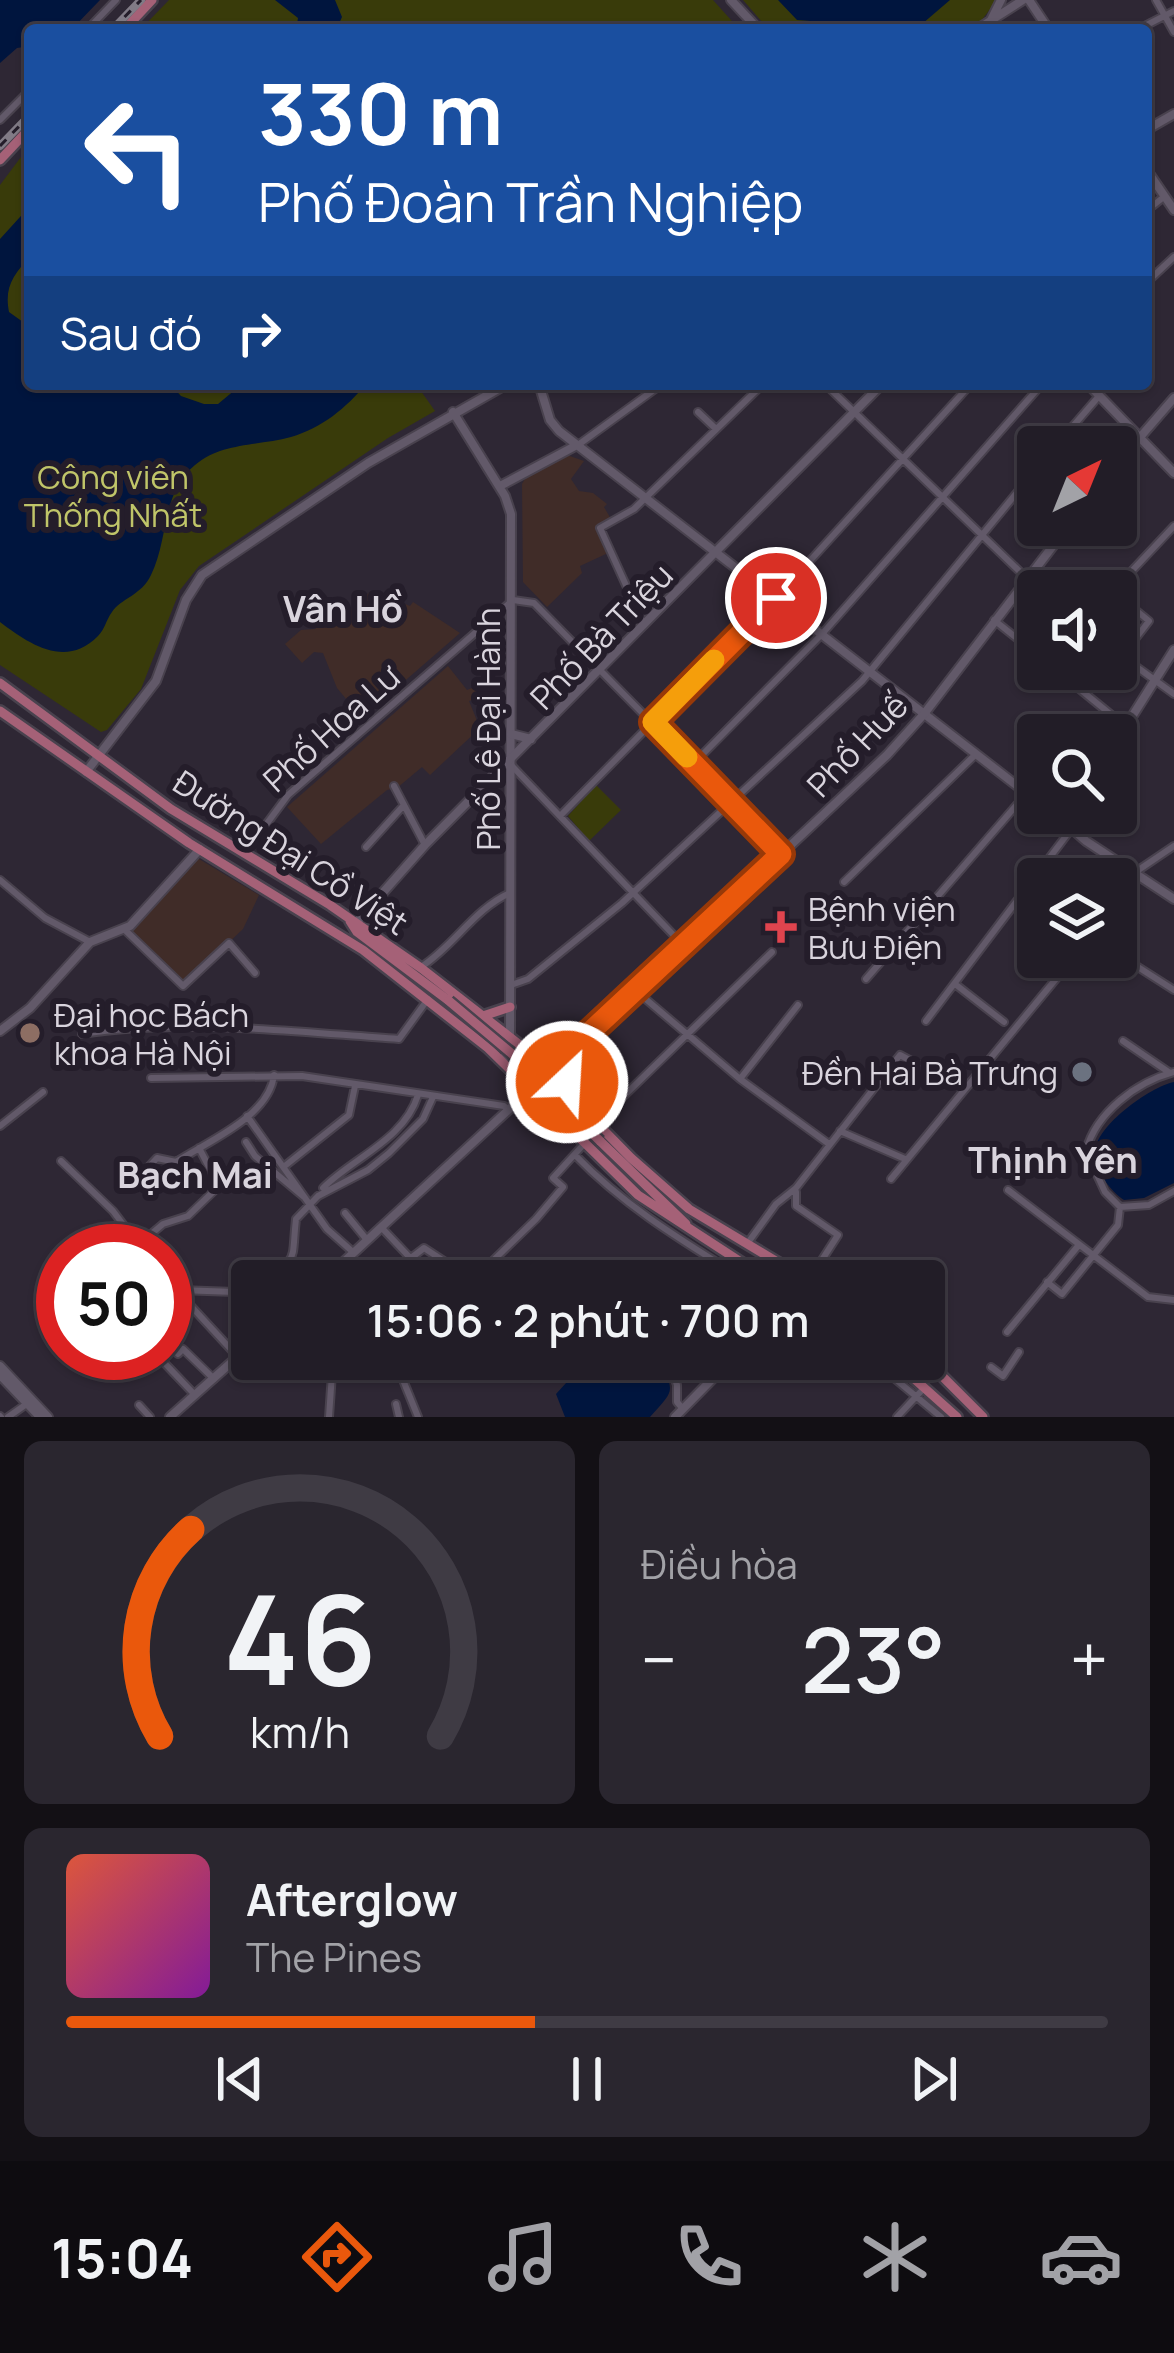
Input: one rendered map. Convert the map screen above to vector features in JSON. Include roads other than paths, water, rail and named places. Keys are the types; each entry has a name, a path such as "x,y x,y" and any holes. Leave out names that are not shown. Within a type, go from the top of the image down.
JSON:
{"main road":[{"path":"130,24 152,0"},
{"path":"0,160 24,134"},
{"name":"Đường Đại Cồ Việt","path":"2,686 198,826 293,882 421,968 510,1037 689,1209"},
{"name":"Đường Đại Cồ Việt","path":"0,711 85,774 363,950 503,1062 638,1195 698,1236"},
{"path":"283,898 293,882"},
{"path":"351,920 357,932 511,1053 698,1236 736,1260"},
{"path":"363,950 422,981"},
{"path":"472,1035 486,1029 483,1016 511,1007"},
{"path":"572,1132 569,1123 575,1115 596,1123"},
{"path":"624,1165 669,1199 773,1260"},
{"path":"945,1379 983,1417"},
{"path":"912,1380 957,1417"}],"street":[{"path":"93,24 116,0"},
{"path":"731,0 753,24"},
{"path":"991,21 1001,0"},
{"path":"986,24 1026,0 1044,24"},
{"path":"1156,0 1174,32"},
{"path":"1148,24 1174,11"},
{"path":"0,120 24,96"},
{"path":"1152,178 1174,210"},
{"path":"1152,206 1165,196"},
{"path":"1152,277 1174,257"},
{"path":"85,774 156,681 186,600 202,575 317,496 495,390"},
{"path":"541,390 550,419 578,445 1017,786"},
{"path":"500,486 578,445 654,390"},
{"path":"644,626 599,530 647,497 757,390"},
{"path":"831,390 1017,571"},
{"name":"Phố Bà Triệu","path":"351,920 876,390"},
{"path":"561,815 776,598 966,390"},
{"path":"694,763 822,634 1037,390"},
{"path":"1094,390 1174,472"},
{"path":"1073,426 1099,396"},
{"path":"1138,436 1174,398"},
{"name":"Phố Lê Đại Hành","path":"453,412 500,486 511,514 511,1007 503,1062"},
{"path":"698,412 716,429"},
{"path":"511,985 528,979 633,893 871,670 1017,492"},
{"path":"1134,570 1174,526"},
{"name":"Phố Huế","path":"1034,570 1053,546"},
{"name":"Phố Huế","path":"345,1260 887,754 924,714 1017,591"},
{"path":"513,600 534,603 781,854"},
{"name":"Phố Hoa Lư","path":"245,853 288,795 513,600"},
{"path":"1137,611 1150,621 1137,635"},
{"path":"994,620 1017,638"},
{"path":"1132,714 1174,650"},
{"path":"1137,667 1174,694"},
{"path":"1081,690 1110,714"},
{"path":"511,734 532,740"},
{"path":"844,882 975,755"},
{"path":"509,763 684,946"},
{"path":"394,786 425,845"},
{"path":"866,979 1017,805"},
{"path":"366,847 404,806"},
{"path":"926,1021 1068,834"},
{"path":"1082,834 1114,858"},
{"path":"1137,873 1174,846"},
{"path":"0,1031 30,1007 90,942 124,929 200,849"},
{"path":"1137,875 1174,899"},
{"path":"0,880 46,918 90,942"},
{"path":"421,968 492,903 510,893"},
{"path":"124,929 183,986 229,943 256,973"},
{"path":"596,1123 772,952"},
{"path":"1137,966 1174,990"},
{"path":"891,1179 1056,978"},
{"path":"956,984 1004,1022"},
{"path":"635,990 740,1079 829,1144"},
{"path":"82,1034 237,1029 399,1039 428,999"},
{"path":"740,1079 798,1005"},
{"path":"1123,1041 1172,1073"},
{"path":"573,1048 566,1071 576,1104"},
{"path":"747,1244 900,1055 964,1089"},
{"path":"1047,1282 1062,1294 1118,1226 1120,1207 1095,1176 1086,1151 1089,1140 1126,1094 1172,1073"},
{"path":"144,1172 157,1158 176,1162 248,1116 271,1089 274,1075"},
{"path":"152,1078 302,1076 509,1110"},
{"path":"286,1165 349,1114 355,1086"},
{"path":"0,1126 43,1092"},
{"path":"322,1188 399,1128 413,1111 418,1095"},
{"path":"291,1260 296,1219 325,1191 368,1170 389,1153 422,1119 433,1097"},
{"path":"248,1116 327,1229 353,1253"},
{"path":"840,1132 904,1159"},
{"path":"246,1142 255,1156 311,1203"},
{"path":"496,1260 563,1187 554,1178 584,1144"},
{"path":"163,1224 188,1216 219,1186 198,1148"},
{"path":"574,1155 612,1192 713,1260"},
{"path":"61,1162 123,1224"},
{"path":"796,1188 796,1206 838,1235 822,1260"},
{"path":"1008,1190 1148,1297 1174,1300"},
{"path":"1120,1207 1148,1205 1174,1191"},
{"path":"346,1213 367,1240"},
{"path":"381,1227 412,1258 424,1249 441,1260"},
{"path":"1007,1332 1078,1246"},
{"path":"192,1290 231,1292"},
{"path":"192,1307 231,1349"},
{"path":"992,1367 1003,1376 1018,1352"},
{"path":"192,1357 214,1379"},
{"path":"170,1417 231,1363"},
{"path":"0,1370 44,1417"},
{"path":"0,1370 44,1417"},
{"path":"180,1380 195,1396"},
{"path":"329,1417 332,1380"},
{"path":"403,1380 418,1417"},
{"path":"675,1380 680,1406"},
{"path":"675,1417 680,1406 709,1380"},
{"path":"904,1380 922,1391 941,1417"},
{"path":"897,1417 922,1391"},
{"path":"3,1417 28,1403"},
{"path":"396,1404 399,1417"},
{"path":"139,1405 150,1417"}],"water":[{"path":"0,0 100,0 77,24 24,24 24,47 0,63"},
{"path":"275,0 335,0 342,17 339,24 297,24 298,18"},
{"path":"778,0 950,0 922,24 797,20"},
{"path":"24,213 24,263 12,281 8,303 9,312 24,323 24,390 176,390 204,404 218,404 235,390 360,390 313,428 291,437 229,448 195,465 176,489 147,582 116,607 98,636 73,651 35,645 0,622 0,239"},
{"path":"1174,1082 1174,1183 1144,1198 1124,1200 1100,1172 1095,1158 1098,1141 1126,1109"},
{"path":"569,1380 668,1380 670,1385 668,1396 650,1417 565,1417 556,1394"}],"railway":[{"path":"118,24 141,0"},
{"path":"0,146 24,121"}],"place":[{"name":"Bệnh viện Bưu Điện","path":"781,927"},
{"name":"Đại học Bách khoa Hà Nội","path":"30,1033"},
{"name":"Đền Hai Bà Trưng","path":"1082,1072"}],"district":[{"name":"Vân Hồ","path":"343,608"},
{"name":"Thịnh Yên","path":"1053,1159"},
{"name":"Bạch Mai","path":"195,1174"}],"park label":[{"name":"Công viên Thống Nhất","path":"113,495"}]}
